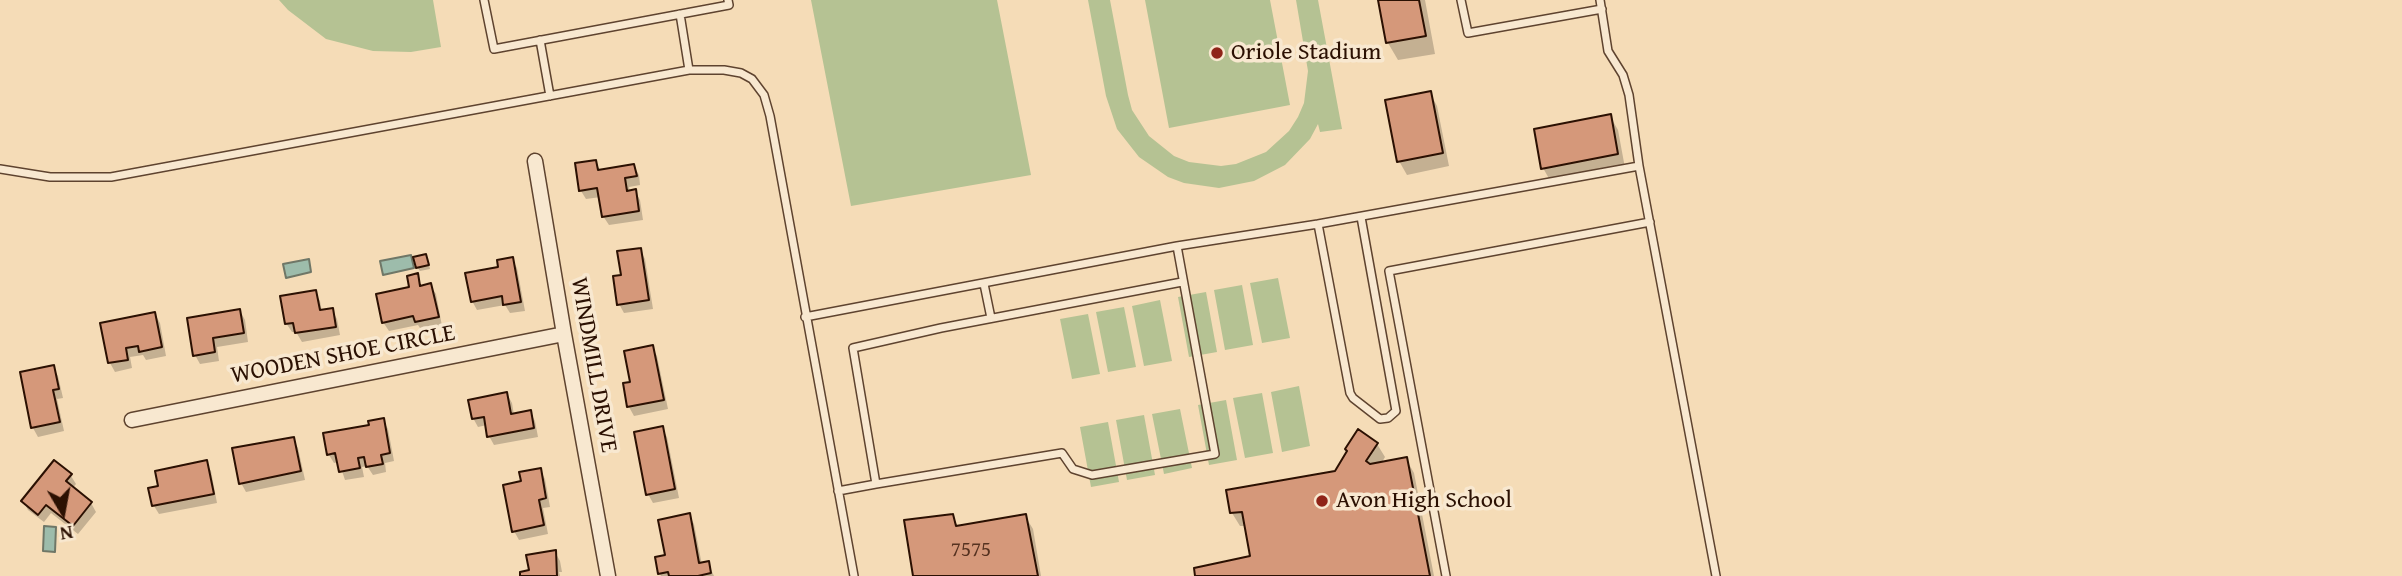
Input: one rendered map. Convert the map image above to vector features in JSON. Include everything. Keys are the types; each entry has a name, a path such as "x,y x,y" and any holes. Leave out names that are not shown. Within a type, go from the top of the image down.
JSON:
{"street":[{"name":"WINDMILL DRIVE","path":"536,161 608,576"},
{"name":"WOODEN SHOE CIRCLE","path":"132,420 564,334"}],"lane":[{"path":"484,0 494,49 729,5 728,0"},
{"path":"1461,0 1468,33 1602,9"},
{"path":"1600,0 1608,51 1623,75 1629,95 1639,166 1716,576"},
{"path":"680,14 689,70"},
{"path":"540,40 550,96"},
{"path":"0,169 50,177 122,176 689,70 741,73 752,79 764,95 770,116 854,576"},
{"path":"805,317 1177,246 1361,217 1639,166"},
{"path":"1318,224 1350,393 1380,419 1388,418 1396,411 1361,217"},
{"path":"1446,576 1390,271 1650,222"},
{"path":"838,491 1062,453 1073,469 1091,475 1215,454 1177,246"},
{"path":"876,484 853,348 991,318 1182,282"},
{"path":"984,284 991,318"}],"green space":[{"path":"279,0 433,0 441,47 411,52 373,51 326,39"},
{"path":"811,0 997,0 1031,175 851,206"},
{"path":"1088,0 1110,0 1132,110 1149,136 1174,156 1189,162 1221,166 1236,164 1266,152 1289,131 1298,117 1304,103 1308,71 1296,0 1318,0 1342,129 1320,132 1318,124 1310,139 1285,165 1254,181 1219,188 1184,183 1168,177 1139,157 1117,129 1106,96"},
{"name":"Oriole Stadium","path":"1145,0 1270,0 1290,105 1169,128"},
{"path":"1278,278 1290,338 1262,343 1250,283"},
{"path":"1242,285 1253,345 1225,350 1214,290"},
{"path":"1206,292 1217,352 1189,357 1178,297"},
{"path":"1160,300 1172,361 1144,366 1132,306"},
{"path":"1124,307 1136,367 1108,372 1096,312"},
{"path":"1088,314 1100,374 1072,379 1060,319"},
{"path":"1299,386 1310,446 1282,452 1271,392"},
{"path":"1262,393 1273,453 1245,458 1233,398"},
{"path":"1226,400 1237,460 1209,465 1198,405"},
{"path":"1180,409 1192,468 1164,474 1152,414"},
{"path":"1144,415 1155,475 1127,480 1116,420"},
{"path":"1108,422 1119,482 1091,487 1080,427"}],"shaded area":[{"path":"411,255 414,268 383,275 380,261"},
{"path":"309,259 311,272 286,278 283,264"},
{"path":"44,526 56,527 55,552 43,551"}],"building":[{"path":"1378,0 1419,0 1426,36 1386,43"},
{"path":"1431,91 1443,153 1397,162 1385,100"},
{"path":"1611,114 1618,154 1541,169 1534,129"},
{"path":"596,160 598,170 634,164 637,176 625,178 627,191 636,189 639,211 602,217 597,188 579,191 575,163"},
{"path":"641,248 649,300 617,305 613,276 621,275 617,251"},
{"path":"426,254 429,265 416,268 413,257"},
{"path":"513,257 521,302 503,305 502,296 471,302 465,273 498,267 497,260"},
{"path":"418,273 420,286 431,283 439,317 415,322 413,316 382,323 376,294 409,287 407,276"},
{"path":"316,290 320,310 333,308 336,327 295,333 293,323 285,324 280,296"},
{"path":"240,309 244,333 213,338 215,352 193,356 187,318"},
{"path":"155,312 162,347 139,352 138,346 126,348 128,360 108,363 100,323"},
{"path":"653,345 664,400 627,407 623,383 630,382 624,351"},
{"path":"54,365 59,389 53,390 60,422 31,428 20,372"},
{"path":"507,392 511,414 531,410 534,428 487,437 484,417 472,419 468,400"},
{"path":"384,418 390,453 381,455 383,464 366,467 364,457 358,458 360,468 339,472 335,453 327,455 323,433 369,425 368,421"},
{"path":"663,426 675,489 646,495 634,432"},
{"name":"Avon High School","path":"1358,429 1378,443 1366,461 1370,464 1407,457 1430,576 1195,576 1194,568 1250,556 1242,512 1230,513 1226,490 1335,471"},
{"path":"294,437 301,471 239,484 232,448"},
{"path":"54,460 72,474 66,481 92,502 73,526 46,505 38,515 21,501"},
{"path":"207,460 214,494 152,506 148,488 158,486 155,471"},
{"path":"541,468 546,498 539,500 544,525 512,532 503,485 521,481 519,472"},
{"path":"690,513 699,563 709,561 711,573 698,576 669,576 668,572 658,574 655,557 665,555 658,520"},
{"path":"953,514 956,526 1026,514 1038,576 913,576 904,520"},
{"path":"556,550 557,576 520,576 520,572 529,570 526,555"}],"place":[{"name":"Oriole Stadium","path":"1217,53"},
{"name":"Avon High School","path":"1322,501"}]}
